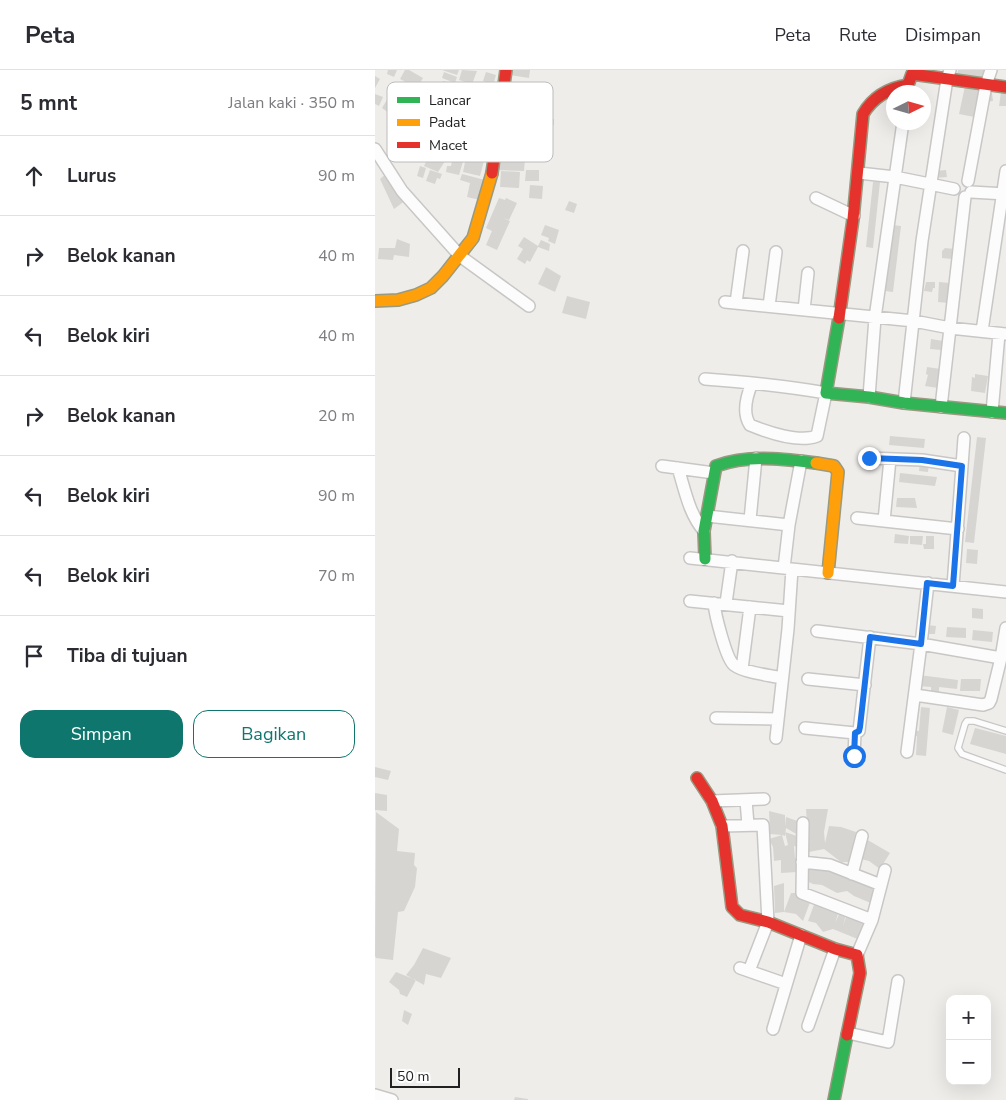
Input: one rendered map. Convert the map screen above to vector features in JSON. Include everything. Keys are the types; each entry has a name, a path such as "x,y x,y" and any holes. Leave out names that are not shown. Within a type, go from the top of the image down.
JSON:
{"street":[{"path":"941,407 968,190 986,84 991,70"},
{"path":"904,403 930,184 948,75"},
{"path":"752,383 747,395 746,414 750,425 770,433 809,438 817,436 841,313 859,173 863,114 867,107 894,87 910,80 948,75 1006,87"},
{"path":"869,397 875,318 902,130"},
{"path":"375,149 402,191 462,254 529,306"},
{"path":"375,302 398,300 431,288 462,254 473,238 494,162"},
{"path":"982,331 1006,171"},
{"path":"859,173 895,177 954,189 958,195 968,190 1004,193"},
{"path":"816,198 853,216"},
{"path":"743,252 730,302 913,321 950,328 1002,334 992,412"},
{"path":"769,306 776,252"},
{"path":"804,310 808,273"},
{"path":"705,379 788,386 826,393 1006,414"},
{"path":"953,586 964,438"},
{"path":"751,520 756,458"},
{"path":"705,560 704,531 716,466 723,463 756,458 801,461 834,466 838,472 828,572"},
{"path":"869,458 922,460 962,466"},
{"path":"884,521 890,459"},
{"path":"776,738 789,611 789,524 801,461"},
{"path":"662,466 714,472"},
{"path":"678,468 696,522 704,531"},
{"path":"707,516 789,524"},
{"path":"857,518 958,530"},
{"path":"690,558 732,561 1006,592"},
{"path":"726,603 732,561"},
{"path":"907,752 927,583"},
{"path":"690,601 726,603 789,611"},
{"path":"714,603 715,614 730,661 742,669 782,678"},
{"path":"742,669 750,607"},
{"path":"915,695 983,706 989,703 1001,658 1006,628"},
{"path":"817,631 921,644 1001,658"},
{"path":"805,728 855,733 859,731 870,637"},
{"path":"808,679 865,685"},
{"path":"716,718 778,719"},
{"path":"854,756 855,733"},
{"path":"697,778 712,800 722,826 732,907 740,916 768,922 835,949 857,955"},
{"path":"712,800 764,800"},
{"path":"746,800 747,825"},
{"path":"803,823 802,893 872,920"},
{"path":"722,826 763,825 768,922 744,969 786,984"},
{"path":"852,874 862,836"},
{"path":"802,862 829,865 881,885"},
{"path":"834,1100 860,973 857,955 872,920 885,870"},
{"path":"773,1029 801,935"},
{"path":"808,1026 835,949"},
{"path":"848,1033 888,1042 898,981"},
{"path":"375,1095 391,1100"}],"lane":[{"path":"1006,731 971,720 965,724 958,748 962,754 1006,770"}],"building":[{"path":"388,70 397,70 394,77 387,74"},
{"path":"405,70 409,70 423,78 421,82 406,82 400,79"},
{"path":"442,70 459,70 457,75"},
{"path":"462,70 477,71 473,82 459,80"},
{"path":"511,70 530,70 529,78 510,75"},
{"path":"958,70 988,70 984,81 957,74"},
{"path":"444,72 457,77 455,82 442,78"},
{"path":"486,72 496,75 494,82 483,81"},
{"path":"375,76 380,79 375,88"},
{"path":"965,86 979,88 974,117 959,114"},
{"path":"1001,92 1006,92 1006,106 999,106"},
{"path":"986,93 992,93 993,101 986,102"},
{"path":"375,94 383,97 379,106 375,104"},
{"path":"387,100 387,112 382,108"},
{"path":"426,162 444,162 438,172 424,166"},
{"path":"452,162 463,162 459,175 446,172 447,166 451,166"},
{"path":"465,162 484,162 480,176 463,172"},
{"path":"497,162 525,162 524,171 496,170"},
{"path":"420,166 426,168 423,178 417,176"},
{"path":"430,170 442,174 440,179 437,178 435,184 426,181"},
{"path":"526,170 539,170 539,181 525,181"},
{"path":"946,170 947,177 935,178 935,171"},
{"path":"501,171 520,172 519,188 500,187"},
{"path":"387,173 406,200 394,209 380,179"},
{"path":"462,174 485,180 480,200 467,197 470,183 460,180"},
{"path":"873,182 880,182 873,248 866,247"},
{"path":"530,185 543,186 542,199 529,198"},
{"path":"499,198 505,200 506,198 517,203 509,220 503,218 510,221 497,250 486,245 492,231 486,228"},
{"path":"569,201 577,204 574,213 565,210"},
{"path":"545,225 559,230 555,244 548,241 549,238 541,235"},
{"path":"893,225 901,226 893,292 885,291"},
{"path":"524,237 538,246 541,240 550,244 549,251 538,247 530,262 527,260 525,264 517,259 523,249 518,246"},
{"path":"397,239 410,244 409,257 394,255 393,260 378,259 379,248 395,248"},
{"path":"945,248 955,249 952,259 942,258 942,251"},
{"path":"546,267 561,276 555,292 538,284"},
{"path":"926,282 935,282 935,288 933,288 932,292 924,291"},
{"path":"939,282 950,283 948,303 938,302"},
{"path":"567,296 590,302 586,319 562,313"},
{"path":"931,339 943,341 941,350 930,349"},
{"path":"927,367 941,369 938,388 925,386 928,375 926,374"},
{"path":"975,374 988,376 985,393 971,391 972,377 975,378"},
{"path":"890,436 925,439 924,448 889,445"},
{"path":"977,437 986,438 974,543 965,542"},
{"path":"920,462 929,463 928,472 919,471"},
{"path":"900,473 937,477 935,486 899,482"},
{"path":"897,498 915,498 917,508 896,507"},
{"path":"895,534 909,536 908,544 894,543"},
{"path":"910,536 923,536 922,545 910,544"},
{"path":"926,536 934,536 934,549 924,549 923,544 926,544"},
{"path":"967,549 978,550 977,564 966,563"},
{"path":"972,608 983,609 983,619 972,618"},
{"path":"927,625 936,626 935,634 926,634"},
{"path":"947,627 966,628 966,638 946,637"},
{"path":"973,630 993,632 992,642 972,640"},
{"path":"919,675 958,680 957,689 939,687 939,693 931,692 931,687 918,686"},
{"path":"961,679 981,679 980,691 960,691"},
{"path":"921,707 930,708 926,756 916,755 917,736 913,736 914,730 919,731"},
{"path":"947,707 959,710 953,735 942,732"},
{"path":"975,728 1006,736 1006,754 970,744"},
{"path":"375,767 391,771 388,780 375,777"},
{"path":"375,793 387,795 387,811 375,810"},
{"path":"806,809 828,809 824,832 825,843 829,826 841,827 856,832 849,862 841,862 824,849 809,852"},
{"path":"769,811 785,815 785,826 786,817 803,823 803,838 786,828 785,836 770,834"},
{"path":"376,812 399,829 397,851 415,853 414,865 417,868 415,887 404,911 398,912 393,960 376,958 375,956"},
{"path":"785,832 803,838 799,847 794,846 795,858 797,858 797,872 781,873 781,860 774,861 773,847 769,839 782,835 785,846 788,845"},
{"path":"866,839 890,853 880,869 869,861 861,859"},
{"path":"809,863 830,865 880,889 873,904 847,891 837,893 822,885 813,884 805,880"},
{"path":"784,883 784,912 775,913 774,886"},
{"path":"791,893 802,893 812,897 803,921 796,914 784,912"},
{"path":"815,902 841,905 835,923 842,908 847,910 843,926 847,914 865,923 860,940 833,929 823,932 816,923 808,921"},
{"path":"423,948 451,958 441,978 426,974 424,985 406,975"},
{"path":"396,972 416,980 407,997 400,994 399,990 389,982"},
{"path":"404,1010 412,1014 408,1025 402,1021"},
{"path":"515,1097 528,1099 528,1100 514,1100"}],"traffic: fast":[{"path":"839,318 826,393 1006,413"},
{"path":"705,559 704,531 716,466 728,462 753,459 778,459 816,463"},
{"path":"834,1100 847,1035"}],"traffic: slow":[{"path":"375,301 398,300 416,295 431,288 443,276 473,238 492,173"},
{"path":"816,463 834,466 838,472 828,573"}],"traffic: jam":[{"path":"504,82 506,70"},
{"path":"839,318 853,219 863,114 867,108 882,94 894,88 908,85 912,74 1006,87"},
{"path":"492,173 493,162"},
{"path":"697,778 712,801 722,826 732,907 740,915 768,922 835,949 857,955 860,973 847,1035"}],"route":[{"path":"854,756 855,733 859,731 860,727 870,637 921,644 925,620 927,583 953,586 962,466 922,460 869,458"}]}
